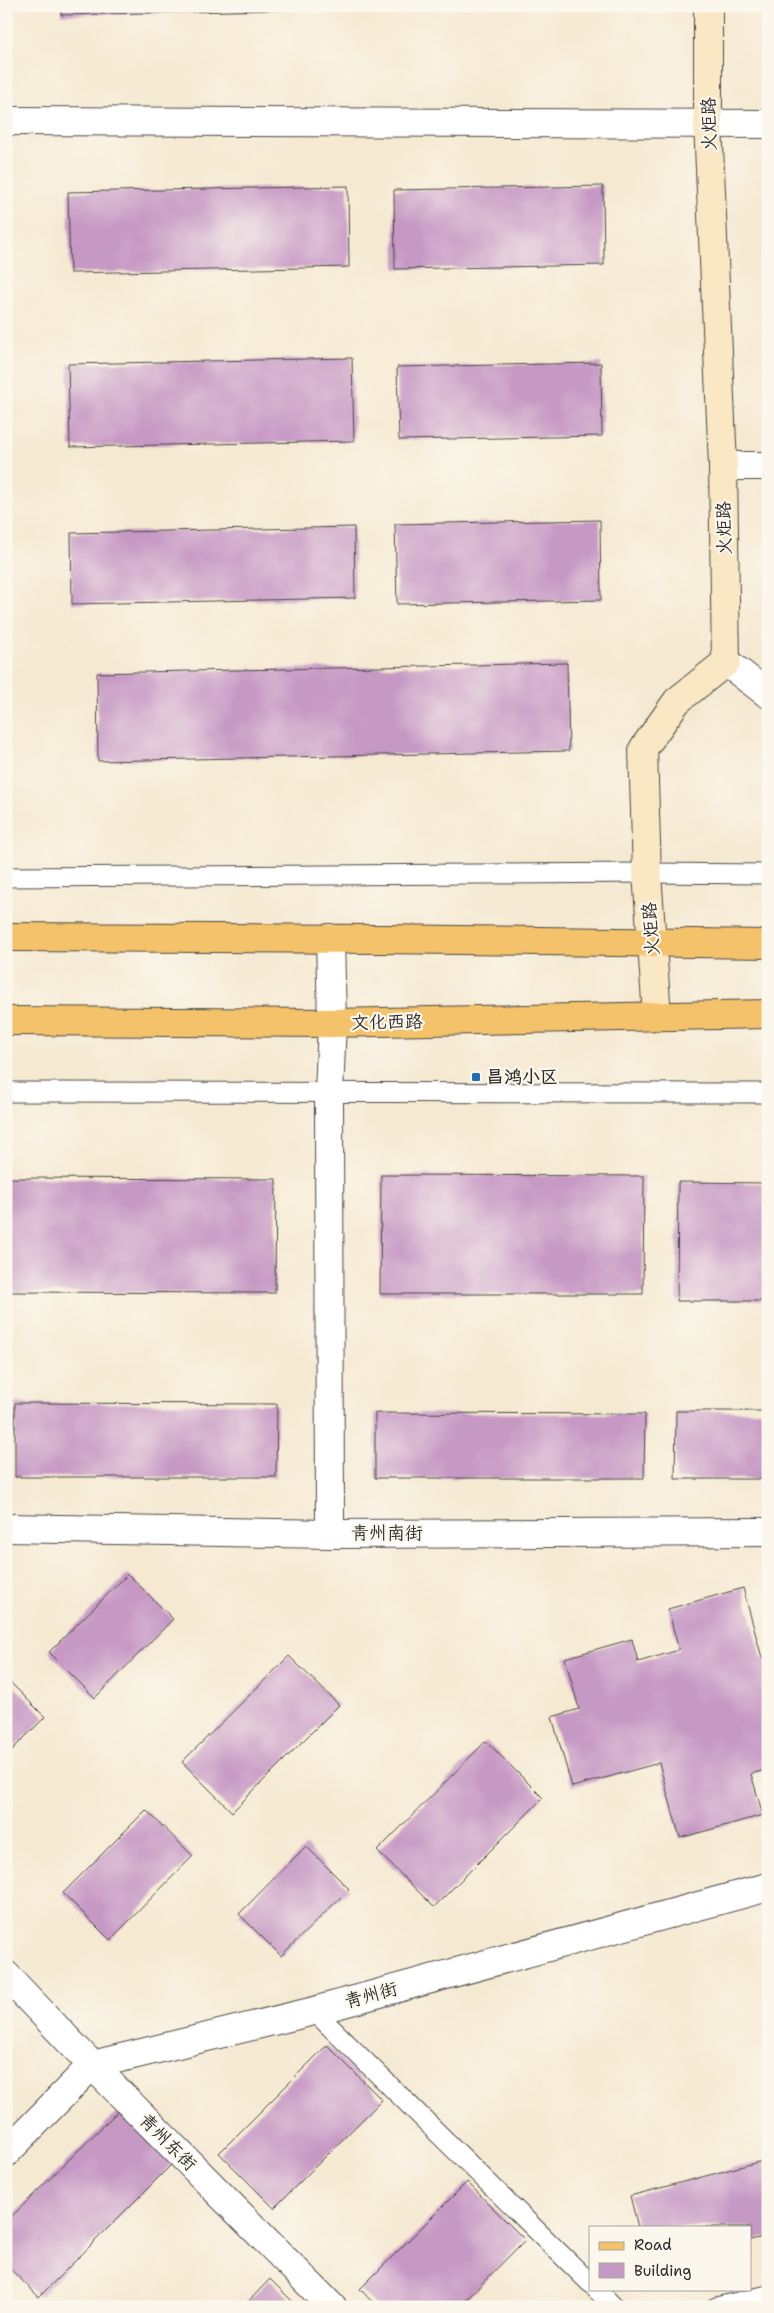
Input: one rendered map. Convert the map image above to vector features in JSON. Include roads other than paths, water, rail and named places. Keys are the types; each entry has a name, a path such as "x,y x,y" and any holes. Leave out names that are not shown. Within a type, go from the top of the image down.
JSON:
{"main road":[{"name":"火炬路","path":"657,1016 647,873 643,749 677,701 726,662 723,466 708,124 708,6"},
{"path":"6,937 330,938 768,944"},
{"name":"文化西路","path":"6,1021 332,1022 768,1014"}],"street":[{"path":"6,121 768,124"},
{"path":"723,466 768,466"},
{"path":"726,662 768,694"},
{"path":"330,938 332,1022 329,1093 330,1534"},
{"name":"青州南街","path":"6,1528 330,1534 768,1532"},
{"name":"青州街","path":"92,2065 314,2011 768,1887"},
{"name":"青州东街","path":"6,1975 92,2065 332,2307"},
{"path":"6,2153 92,2065"}],"lane":[{"path":"6,877 768,874"},
{"path":"6,1092 768,1093"},
{"path":"314,2011 589,2283"},
{"path":"597,2290 614,2307"},
{"path":"716,2307 768,2294"}],"place":[{"name":"昌鸿小区","path":"476,1077"}]}
